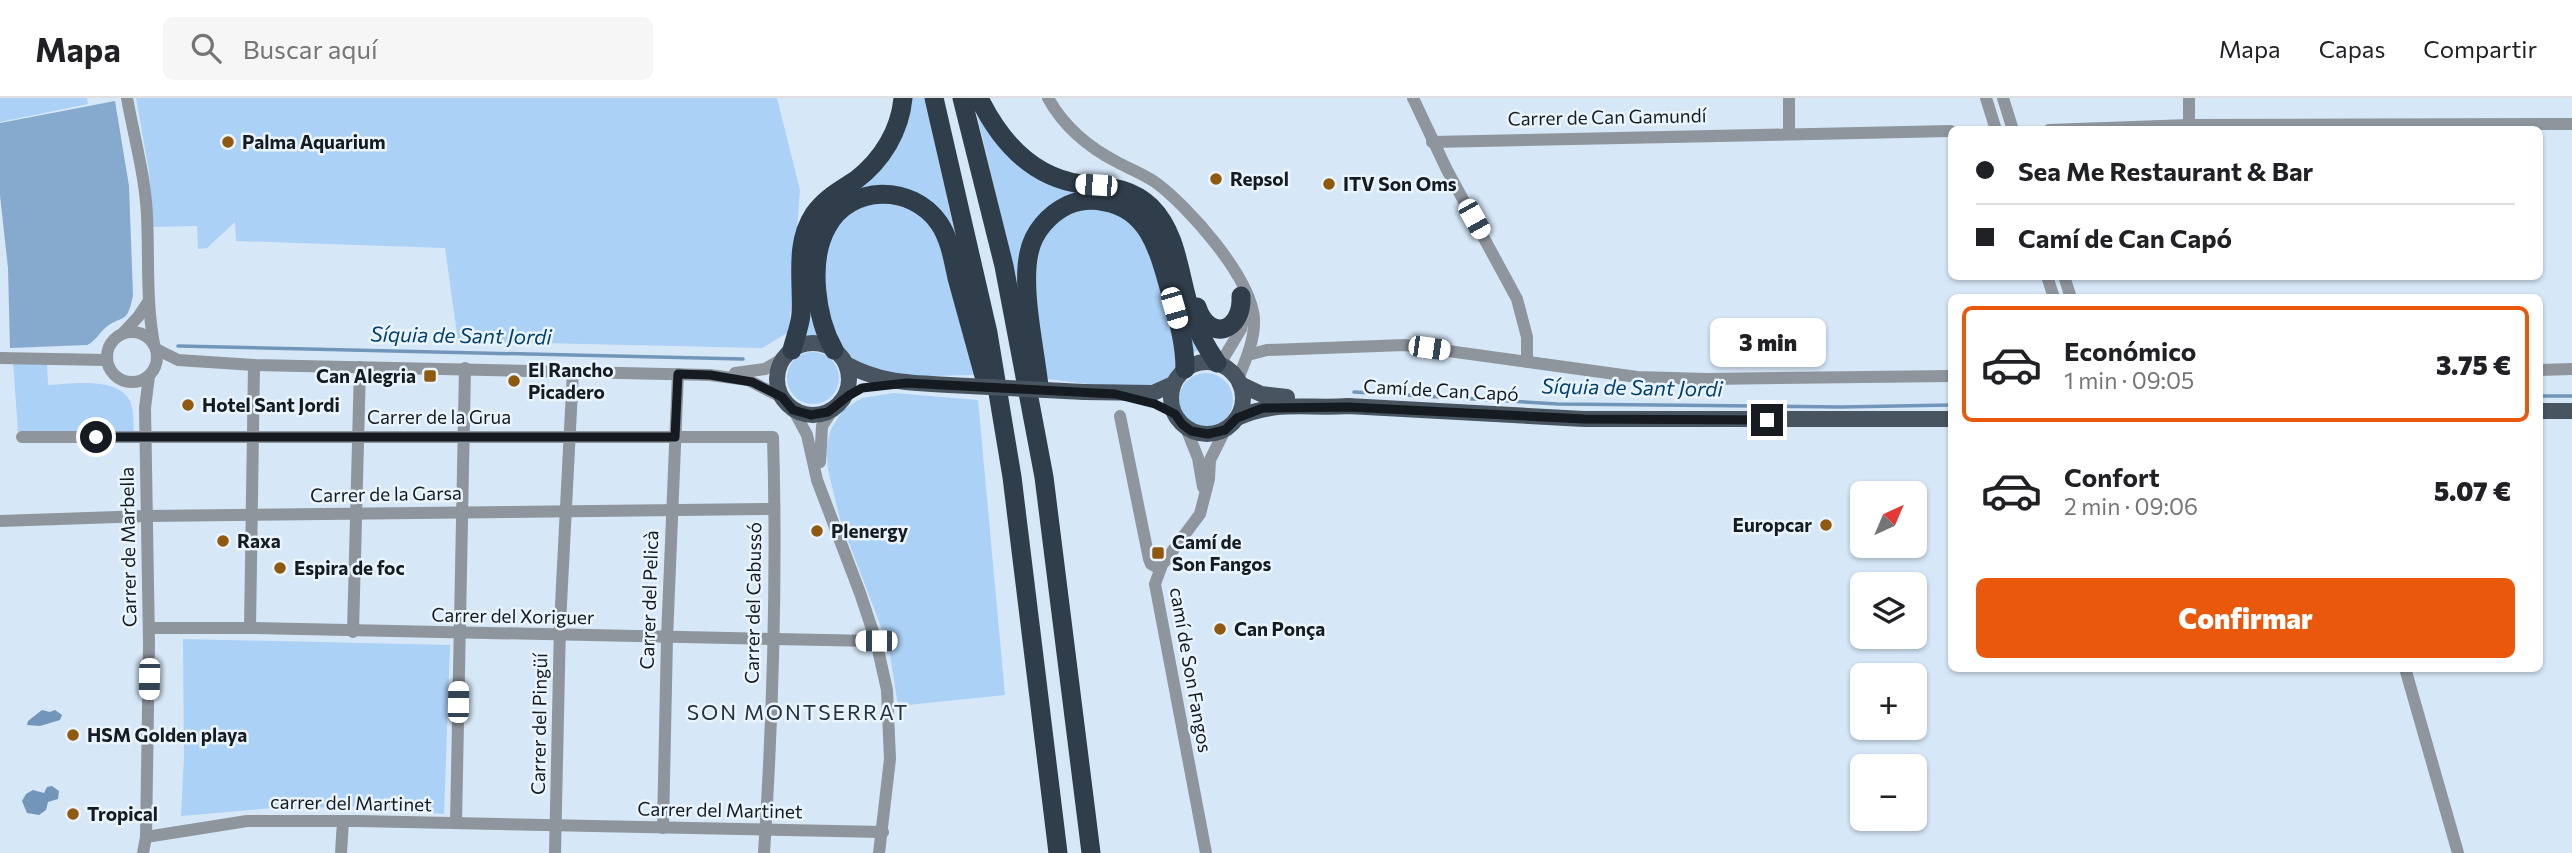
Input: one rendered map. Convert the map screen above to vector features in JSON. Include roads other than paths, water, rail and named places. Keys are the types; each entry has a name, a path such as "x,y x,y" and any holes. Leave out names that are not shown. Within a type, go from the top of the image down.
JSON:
{"highway":[{"path":"788,354 800,320 801,256 808,224 829,197 864,173 880,156 897,125 903,98"},
{"path":"934,98 983,310 1012,477 1058,853"},
{"path":"962,98 1004,266 1044,477 1091,853"},
{"path":"979,98 1006,141 1022,158 1039,170 1070,181 1123,189 1144,200 1158,214 1168,229 1197,329 1218,364"},
{"path":"840,357 821,322 817,293 818,253 828,224 848,204 867,196 899,195 917,203 938,222 947,241 985,378 999,452 1012,477"},
{"path":"1044,477 1047,450 1027,272 1032,243 1041,227 1055,213 1078,202 1098,201 1119,205 1137,216 1144,224 1160,256 1182,334 1185,349 1179,377"},
{"path":"1182,280 1192,293 1202,319 1217,329 1225,329 1236,320 1241,312 1241,296"}],"main road":[{"path":"907,383 862,388 817,415 793,410 782,397 777,380 778,369 788,354 813,343 824,345 871,377 907,383 1115,394 1153,393 1202,362 1218,364 1231,370 1239,382 1243,401 1231,424 1208,434 1186,428 1175,414 1171,396 1179,377"},
{"path":"839,404 849,383 840,357"},
{"name":"Camí de Can Capó","path":"1239,382 1266,395 1348,407"},
{"path":"1115,394 1150,402 1175,414"},
{"name":"Camí de Can Capó","path":"1231,424 1255,410 1272,406 1348,407 1584,419 1948,419"},
{"path":"2543,411 2572,411"}],"street":[{"path":"127,98 146,203 148,302 157,362 150,374"},
{"path":"1048,98 1065,123 1082,139 1168,192 1197,221 1223,256 1250,299 1254,326 1239,382"},
{"path":"1413,98 1432,142 1517,299 1527,337 1527,362"},
{"path":"1789,98 1789,133"},
{"path":"1986,98 1995,126"},
{"path":"2003,98 2012,126"},
{"path":"2189,98 2189,125"},
{"path":"2161,126 2572,124"},
{"name":"Carrer de Can Gamundí","path":"1432,142 1948,131"},
{"path":"1218,364 1241,329 1245,311 1223,256"},
{"path":"145,408 137,395 109,370 106,360 109,344 138,317 148,302"},
{"path":"123,333 136,332 147,337 155,347 178,360"},
{"path":"1248,355 1267,350 1405,345 1637,377 1706,379 1948,376"},
{"path":"124,382 136,382 165,364 178,360 254,365 710,375 757,372 772,366 788,354"},
{"path":"0,358 106,360"},
{"path":"250,628 254,365"},
{"path":"353,632 360,367"},
{"path":"456,823 466,368"},
{"path":"2543,370 2572,369"},
{"name":"Carrer del Pingüí","path":"555,853 560,636 573,371"},
{"name":"Carrer de Marbella","path":"143,853 146,837 149,628 145,408 150,374"},
{"name":"Carrer del Pelicà","path":"663,828 667,638 678,374"},
{"path":"710,375 752,382 782,397"},
{"path":"823,494 819,458 821,434 825,420 839,404"},
{"path":"793,410 807,435 817,480 876,641 887,690 890,759 879,853"},
{"name":"camí de Son Fangos","path":"1120,416 1149,559 1151,564 1160,569 1155,584 1157,601 1206,853"},
{"path":"1160,569 1197,520 1205,498 1210,460 1231,424"},
{"path":"1186,428 1198,458 1205,498"},
{"name":"Carrer de la Grua","path":"22,437 773,437"},
{"name":"Carrer del Cabussó","path":"764,853 773,640 773,437"},
{"name":"Carrer de la Garsa","path":"0,521 147,516 773,509"},
{"name":"Carrer del Xoriguer","path":"149,628 876,641"},
{"path":"2406,672 2458,853"},
{"name":"carrer del Martinet","path":"146,837 247,821 556,825"},
{"path":"341,853 343,821"},
{"name":"Carrer del Martinet","path":"556,825 883,832"}],"waterway":[{"name":"Síquia de Sant Jordi","path":"178,346 743,359"},
{"name":"Síquia de Sant Jordi","path":"1354,392 1558,404 1841,407 1948,405"},
{"name":"Síquia de Sant Jordi","path":"2543,396 2572,396"}],"place":[{"name":"Palma Aquarium","path":"228,142"},
{"name":"Repsol","path":"1216,179"},
{"name":"ITV Son Oms","path":"1329,184"},
{"name":"Can Alegria","path":"430,376"},
{"name":"El Rancho Picadero","path":"514,381"},
{"name":"Hotel Sant Jordi","path":"188,405"},
{"name":"Europcar","path":"1826,525"},
{"name":"Plenergy","path":"817,531"},
{"name":"Raxa","path":"223,541"},
{"name":"Camí de Son Fangos","path":"1158,553"},
{"name":"Espira de foc","path":"280,568"},
{"name":"Can Ponça","path":"1220,629"},
{"name":"HSM Golden playa","path":"73,735"},
{"name":"Tropical","path":"73,814"}],"district":[{"name":"SON MONTSERRAT","path":"798,713"}]}
